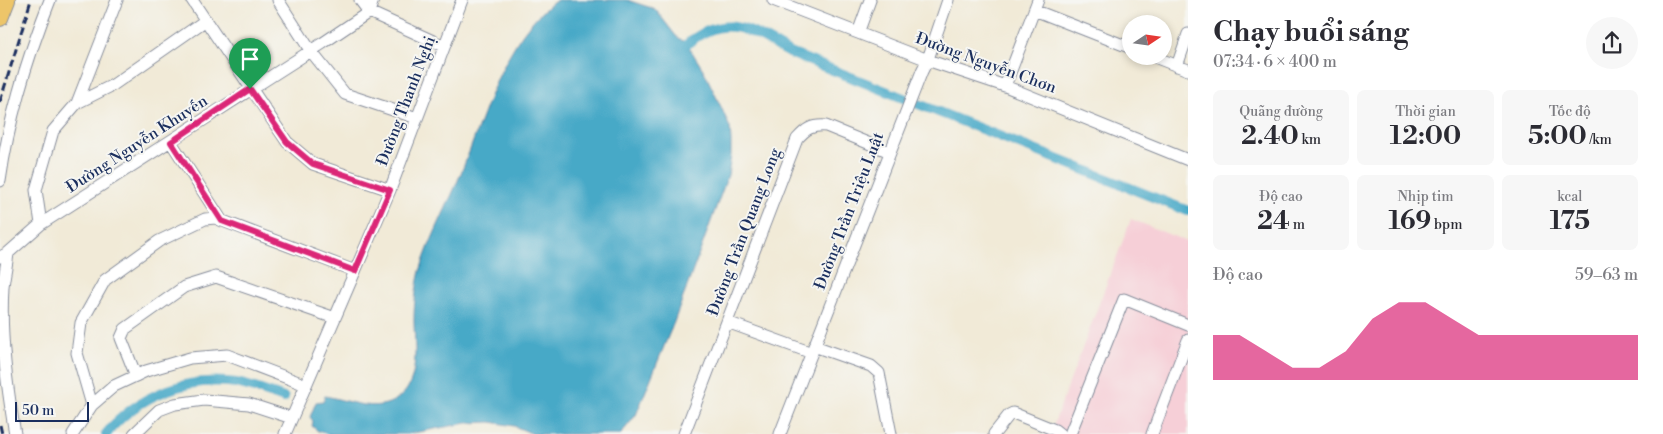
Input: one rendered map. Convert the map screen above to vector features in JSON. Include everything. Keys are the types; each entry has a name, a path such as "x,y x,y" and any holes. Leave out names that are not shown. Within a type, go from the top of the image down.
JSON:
{"highway":[{"path":"0,18 7,0"}],"street":[{"path":"0,181 15,104 27,63 50,0"},
{"path":"41,224 36,190 53,131 77,103 117,0"},
{"path":"192,0 287,142 313,164 390,190"},
{"path":"278,0 310,50 345,94 417,118"},
{"path":"360,0 368,12 444,46"},
{"path":"368,12 373,0"},
{"name":"Đường Thanh Nghị","path":"286,434 390,190 462,0"},
{"name":"Đường Nguyễn Chơn","path":"773,0 1005,86 1188,160"},
{"path":"858,33 870,0"},
{"name":"Đường Trần Triệu Luật","path":"780,434 922,70 928,59 948,0"},
{"path":"1005,86 1036,5 1122,44"},
{"name":"Đường Nguyễn Khuyến","path":"4,255 41,224 171,142 368,12"},
{"path":"77,103 113,85 206,20"},
{"path":"1177,66 1188,34"},
{"path":"1172,64 1188,70"},
{"name":"Đường Trần Quang Long","path":"684,434 797,139 806,128 826,126 890,152"},
{"path":"171,142 222,221"},
{"path":"92,405 77,354 81,323 105,280 159,241 185,227 205,219 215,218 355,271"},
{"path":"4,255 2,319 5,371 15,434"},
{"path":"136,376 121,338 125,329 184,287 198,282 216,277 335,318"},
{"path":"1070,434 1124,299 1188,325"},
{"path":"727,322 876,369 891,434"},
{"path":"1152,434 1188,340"},
{"path":"73,434 92,405 114,386 146,370 190,358 228,355 306,385"},
{"path":"134,434 159,410 176,404 204,400 248,404 292,418"},
{"path":"994,434 1009,415 1013,414 1055,430 1060,434"}],"shaded area":[{"path":"1131,219 1188,242 1188,434 1050,434"}],"water":[{"path":"557,0 627,0 655,9 676,36 687,44 704,71 730,128 731,156 728,175 674,322 636,415 621,434 533,434 514,426 491,422 467,423 407,434 328,434 318,431 312,426 313,421 310,417 316,402 323,401 325,396 375,406 394,401 408,387 412,378 415,358 414,314 416,289 429,246 509,55 539,15"}],"waterway":[{"path":"687,44 715,28 727,26 739,28 751,32 790,53 1188,211"},
{"path":"106,434 119,420 148,399 182,386 200,383 236,383 284,398"}],"railway":[{"path":"0,102 31,0"},
{"path":"0,425 2,434"}],"route":[{"path":"250,89 287,142 313,164 390,190 355,271 222,221 171,142 250,89"}]}
